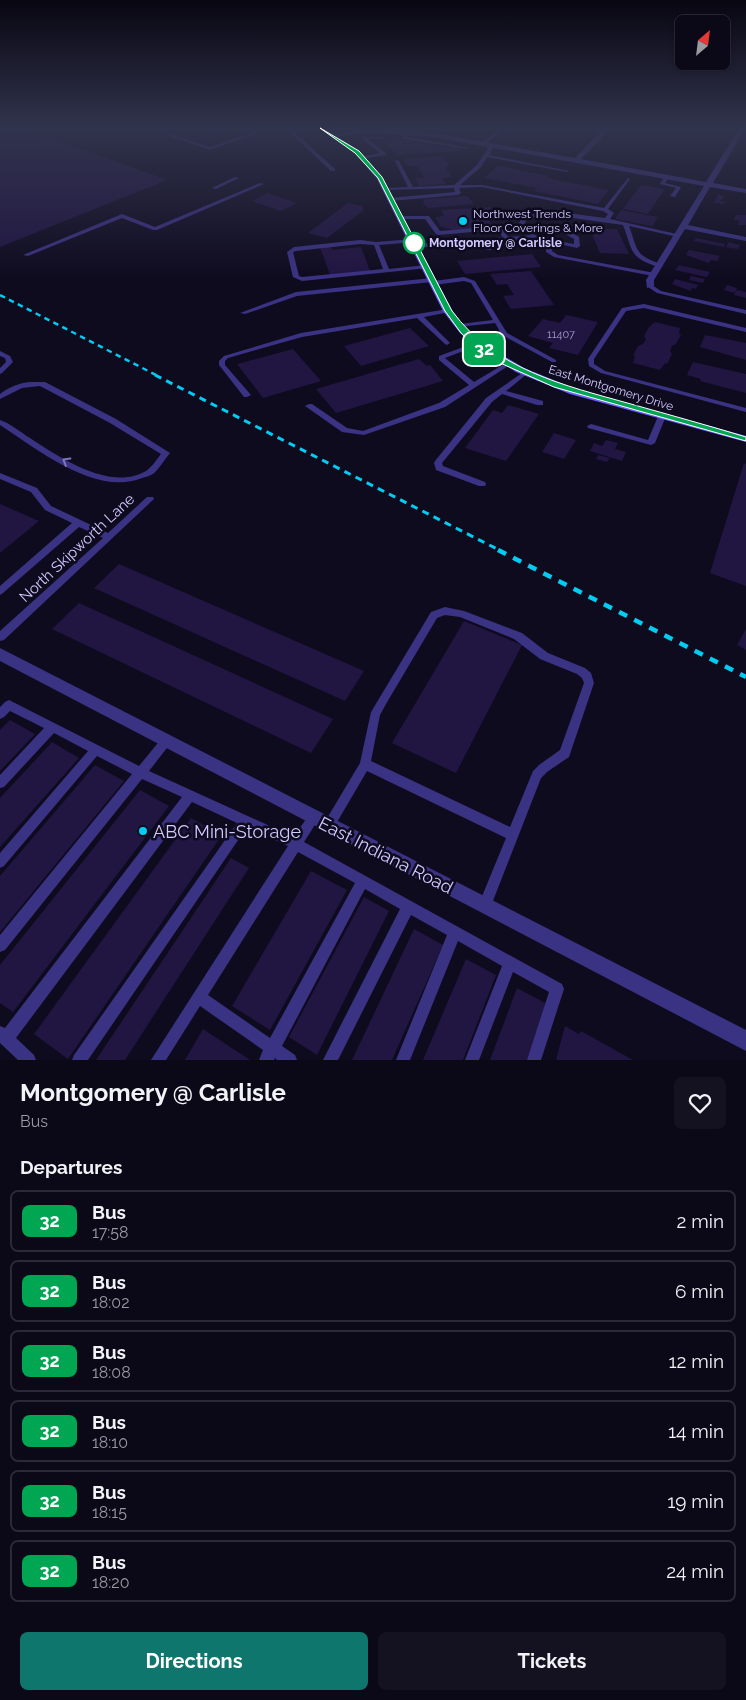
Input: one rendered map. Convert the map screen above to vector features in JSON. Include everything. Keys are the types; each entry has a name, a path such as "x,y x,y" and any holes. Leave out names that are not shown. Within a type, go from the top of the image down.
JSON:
{"main road":[{"name":"East Montgomery Drive","path":"380,178 448,311 477,344 525,373 574,392 746,439"}],"street":[{"path":"676,178 746,191"},
{"path":"650,286 653,274 711,178"},
{"path":"683,226 746,239"},
{"path":"414,244 446,244 534,237 548,240"},
{"name":"East Indiana Road","path":"0,654 746,1041"}],"lane":[{"path":"214,188 236,178"},
{"path":"406,178 411,187"},
{"path":"456,186 464,178"},
{"path":"666,178 662,184 679,187 673,196"},
{"path":"605,210 628,180"},
{"path":"26,255 122,216 155,229 262,184"},
{"path":"391,199 456,194 459,192 456,186"},
{"path":"386,189 482,186 605,210 611,213 607,220"},
{"path":"534,237 522,223 525,217 536,214 578,215 678,235"},
{"path":"401,218 427,217 436,232 441,233 496,228 507,239"},
{"path":"626,224 634,252 638,258 659,265"},
{"path":"525,227 562,229 578,238 577,246 548,240 549,252 556,256 653,274"},
{"path":"441,233 446,244"},
{"path":"484,241 489,249"},
{"path":"414,244 360,242 294,249 290,252 296,277 306,279 426,267"},
{"path":"376,244 387,271"},
{"path":"243,313 296,294 464,279 474,282 504,334 554,361"},
{"path":"650,286 659,292 746,312"},
{"path":"746,330 644,306 632,306 624,309 591,359 591,365 603,372 746,410"},
{"path":"247,395 222,365 222,361 226,357 301,335 448,311"},
{"path":"419,316 448,343"},
{"path":"460,326 497,321"},
{"path":"474,384 441,359 442,356 477,344"},
{"path":"0,353 8,357 10,362 0,372"},
{"path":"309,406 345,430 364,433 442,405 508,364"},
{"path":"482,484 439,468 438,463 490,400 525,373"},
{"path":"0,397 11,389 30,382 42,384 113,421 166,453 160,463 137,480 110,481 84,473 0,422"},
{"path":"500,391 540,403"},
{"path":"591,426 651,443 662,416"},
{"path":"0,476 34,490 48,508 109,537"},
{"name":"North Skipworth Lane","path":"0,637 150,499"},
{"path":"0,591 78,523"},
{"path":"158,1060 296,844 322,821 365,764 375,715 434,615 445,612 461,614 518,636 544,656 587,676 589,683 565,752 557,762 542,767 537,775 484,906"},
{"path":"0,714 9,705 142,773 244,822 296,844 557,989 534,1060"},
{"path":"0,783 52,728"},
{"path":"0,946 166,741"},
{"path":"0,862 96,750"},
{"path":"365,764 512,836"},
{"path":"29,1060 3,1036 190,796"},
{"path":"79,1060 244,822"},
{"path":"269,1054 363,881"},
{"path":"330,1060 408,906"},
{"path":"402,1060 455,932"},
{"path":"472,1060 510,963"},
{"path":"199,997 269,1054 290,1060"}],"building":[{"path":"0,178 167,180 0,247"},
{"path":"415,178 442,178 446,184 419,186"},
{"path":"486,178 548,178 609,190 598,204 534,191 537,188"},
{"path":"641,185 665,189 648,214 623,209"},
{"path":"268,193 297,203 281,211 252,201"},
{"path":"718,194 725,197 720,201 726,202 724,204 714,203"},
{"path":"467,196 474,204 428,208 422,202 424,202 423,199"},
{"path":"348,203 362,206 364,210 327,238 308,233"},
{"name":"Northwest Trends Floor Coverings & More","path":"490,207 494,213 485,214 492,226 453,230 438,226 440,225 435,217 444,216 441,210"},
{"path":"621,210 658,217 652,226 615,219"},
{"path":"736,215 746,215 746,225 738,225 740,221 734,220"},
{"path":"590,229 617,229 629,254 600,253"},
{"path":"696,238 725,244 724,247 694,241"},
{"path":"729,242 740,245 738,249 726,247"},
{"path":"331,246 332,250 361,247 370,271 330,275 320,247"},
{"path":"689,250 720,256 717,261 711,260 709,263 686,255"},
{"path":"532,254 541,267 465,274 457,261"},
{"path":"679,265 710,272 707,277 675,270"},
{"path":"531,271 554,305 511,309 503,296 514,295 507,284 497,285 490,274"},
{"path":"691,276 705,279 703,283 689,280"},
{"path":"675,279 698,285 696,289 692,288 691,291 672,284"},
{"path":"727,285 737,288 735,293 724,290"},
{"path":"737,290 746,292 746,298 734,295"},
{"path":"566,315 598,322 578,355 549,348 553,343 528,336 543,319 560,323"},
{"path":"655,322 680,328 679,334 681,335 676,344 672,346 670,351 672,354 667,364 665,363 660,370 633,363 635,356 633,355 638,346 643,344 646,339 644,336 649,327"},
{"path":"410,328 429,346 361,366 344,346"},
{"path":"705,335 746,343 746,360 700,347"},
{"path":"293,349 321,381 263,398 237,364"},
{"path":"419,359 427,366 430,365 443,381 336,413 316,389"},
{"path":"693,362 746,374 746,393 700,381 701,379 687,375"},
{"path":"508,405 539,414 506,461 465,448 493,410 502,413"},
{"path":"554,433 576,440 564,459 542,452"},
{"path":"606,440 618,443 615,449 626,452 622,461 590,451 594,443 602,446"},
{"path":"598,455 610,458 607,462 596,459"},
{"path":"744,463 746,464 746,586 710,573"},
{"path":"0,504 39,521 0,553"},
{"path":"119,564 364,671 345,701 94,588"},
{"path":"79,603 333,719 311,753 52,629"},
{"path":"464,621 522,645 456,773 392,743"},
{"path":"746,629 746,650 737,645"},
{"path":"10,720 35,734 0,771 0,730"},
{"path":"52,742 79,758 0,847 0,798"},
{"path":"95,765 124,781 0,932 0,876"},
{"path":"140,790 169,806 13,1012 0,1003 0,965"},
{"path":"191,818 222,835 68,1059 34,1034"},
{"path":"231,858 249,868 125,1060 96,1060"},
{"path":"311,871 347,890 270,1030 232,1006"},
{"path":"364,897 389,911 317,1055 289,1037"},
{"path":"414,929 443,945 392,1060 352,1060"},
{"path":"466,959 496,975 463,1060 423,1060"},
{"path":"517,988 547,1004 527,1060 490,1060"},
{"path":"565,1026 579,1034 581,1031 633,1060 556,1060"},
{"path":"203,1029 250,1060 185,1060"}],"railway":[{"path":"0,295 158,376"},
{"path":"155,375 501,551"},
{"path":"498,550 746,677"}],"bus line":[{"name":"32","path":"380,178 448,311 463,331 477,344 501,360 539,380 574,392 746,439"}],"place":[{"name":"Northwest Trends Floor Coverings & More","path":"463,221"},
{"name":"Montgomery @ Carlisle","path":"414,243"},
{"name":"ABC Mini-Storage","path":"143,831"}]}
